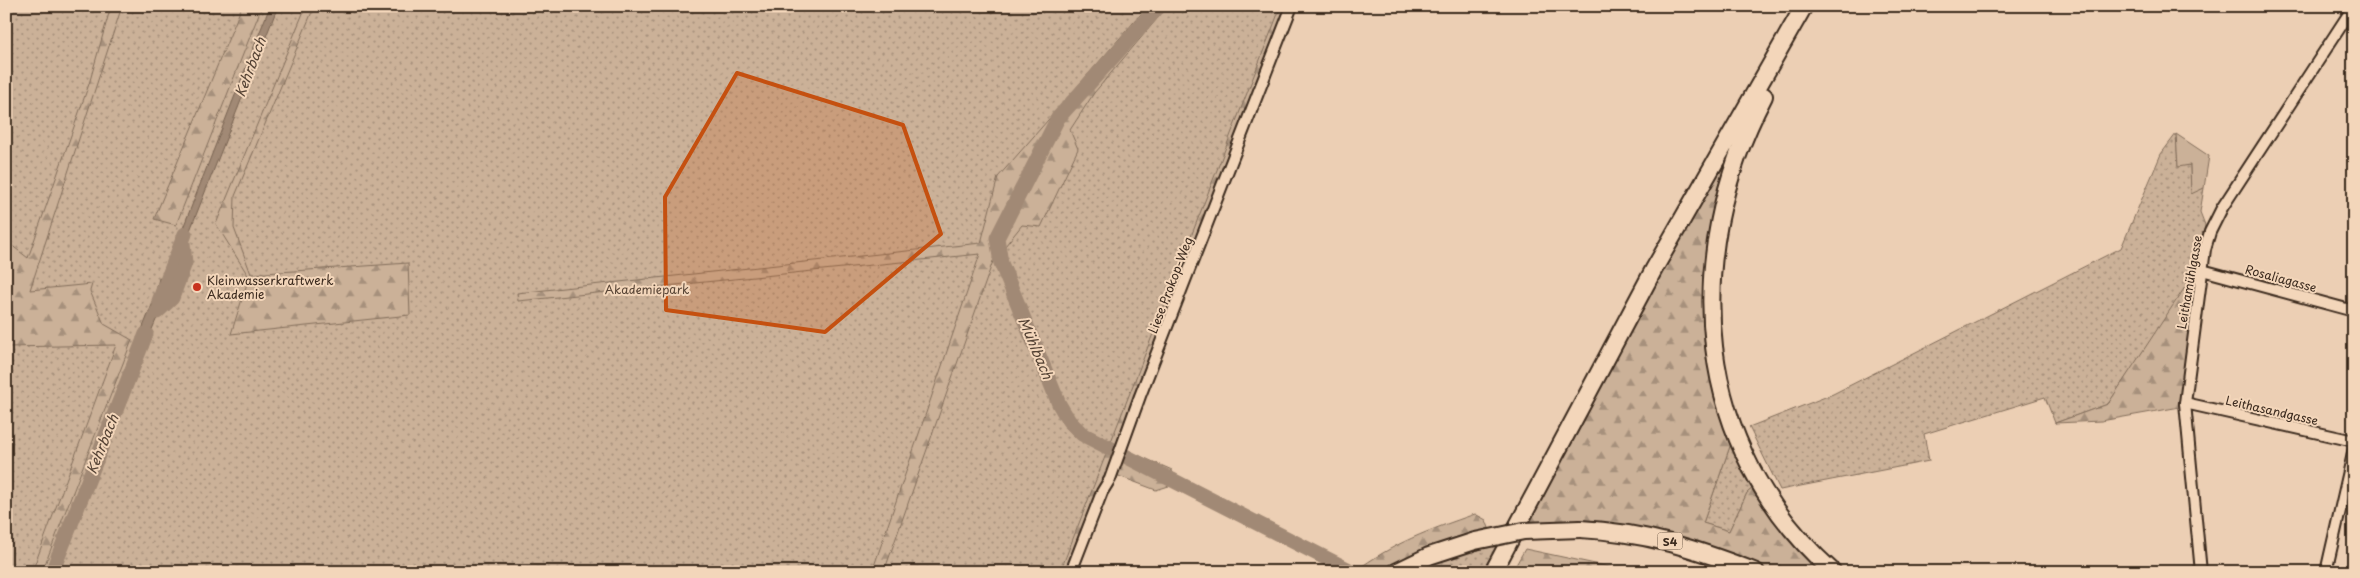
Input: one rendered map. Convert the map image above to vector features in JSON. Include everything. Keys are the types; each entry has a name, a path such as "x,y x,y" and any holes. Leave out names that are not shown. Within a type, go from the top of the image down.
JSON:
{"highway":[{"path":"1493,572 1654,269 1804,6"},
{"path":"1810,6 1760,103 1742,144 1722,211 1714,253 1710,295 1712,337 1718,379 1734,435 1760,483 1791,528 1833,572"},
{"name":"S4","path":"1396,572 1430,556 1475,541 1524,531 1580,528 1627,533 1666,540 1756,572"}],"street":[{"name":"Liese Prokop-Weg","path":"1071,572 1117,460 1292,6"},
{"name":"Leithamühlgasse","path":"2201,572 2185,403 2202,270 2210,232 2222,208 2354,6"},
{"name":"Rosaliagasse","path":"2202,270 2354,310"},
{"name":"Leithasandgasse","path":"2185,403 2354,442"},
{"path":"2326,572 2354,449"}],"highlighted area":[{"path":"737,73 903,125 941,234 825,332 666,310 665,197"}],"green space":[{"name":"Akademiepark","path":"6,6 1287,6 1067,572 6,572"},
{"path":"111,6 122,6 30,290 92,284 90,291 104,324 132,340 42,572 32,572 116,345 6,347 6,241 28,258 89,84"},
{"path":"242,6 262,6 176,225 154,219"},
{"path":"306,6 322,6 314,7 235,196 234,228 251,274 408,263 410,315 231,334 249,277 216,224"},
{"path":"1148,6 1168,6 1094,93 1070,130 1078,149 1041,227 1022,225 993,261 884,572 872,572 980,254 518,301 517,293 981,243 998,177"},
{"path":"1281,6 1287,6 1067,572 1060,572"},
{"path":"2176,134 2178,166 2190,165 2191,193 2204,188 2200,212 2205,225 2197,271 2191,263 2191,278 2185,289 2108,404 2055,423 2045,397 1924,434 1929,461 1780,490 1749,427 1833,394 2121,248 2161,154"},
{"path":"2176,134 2209,156 2204,188 2191,194 2190,165 2178,167"},
{"path":"1728,139 1742,144 1710,295 1734,435 1703,523 1729,531 1747,493 1759,483 1833,572 1756,572 1580,521 1518,524"},
{"path":"2191,278 2193,297 2180,407 2101,421 2055,423 2108,404"},
{"path":"1734,435 1759,483 1747,493 1729,531 1703,523"},
{"path":"1124,449 1172,470 1174,479 1172,485 1156,490 1116,475"},
{"path":"1475,514 1486,520 1489,528 1422,550 1378,572 1354,572 1397,545"},
{"path":"2354,532 2354,572 2345,572"},
{"path":"1509,541 1493,572 1396,572 1429,556"},
{"path":"1525,549 1614,568 1654,572 1512,572"}],"water":[{"path":"270,6 278,6 189,233 186,251 174,251"},
{"path":"159,278 173,284 169,296 174,300 156,320 142,353 134,349 154,300"}],"waterway":[{"name":"Mühlbach","path":"1159,6 1058,118 997,238 1001,263 1059,404 1069,421 1082,434 1353,572"},
{"name":"Kehrbach","path":"159,301 185,234"},
{"name":"Kehrbach","path":"157,312 172,298 185,263 183,243"},
{"name":"Kehrbach","path":"52,572 146,334"}],"place":[{"name":"Kleinwasserkraftwerk Akademie","path":"197,287"}]}
